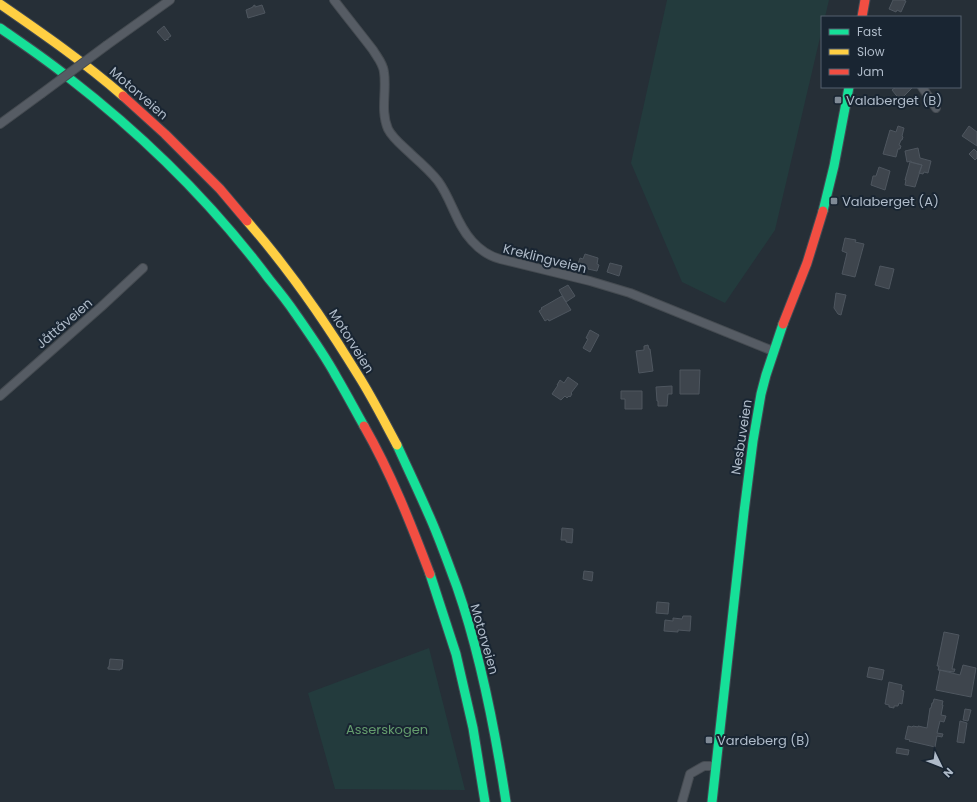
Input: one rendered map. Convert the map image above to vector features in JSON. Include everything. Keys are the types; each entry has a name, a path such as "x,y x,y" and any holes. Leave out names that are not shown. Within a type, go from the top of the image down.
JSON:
{"main road":[{"path":"863,16 865,0"},
{"name":"Motorveien","path":"0,4 46,35 106,81 154,123 197,165 268,245 304,292 342,347 376,405 406,464 433,525 457,588 476,651 484,684 506,802"},
{"path":"0,28 38,54 110,111 136,133 177,173 210,207 249,252 288,303 325,358 358,414 389,474 406,511 431,577 448,628 464,688 478,754 485,802"},
{"name":"Nesbuveien","path":"712,802 747,478 759,406 766,373 773,351 813,245 836,158 849,88"}],"street":[{"path":"0,124 170,0"},
{"name":"Kreklingveien","path":"334,0 381,62 384,77 383,103 386,124 390,133 426,168 437,181 443,189 464,231 482,250 489,255 500,259 590,281 630,293 773,351"},
{"path":"923,88 936,108"},
{"name":"Jåttåveien","path":"0,396 143,268"},
{"path":"682,802 690,774 704,766 715,766"}],"green space":[{"path":"667,0 829,0 825,16 821,16 821,33 775,230 725,303 682,282 631,163"},
{"name":"Asserskogen","path":"429,648 465,790 335,789 308,693"}],"building":[{"path":"893,0 906,1 901,12 897,10 896,12 889,9"},
{"path":"255,5 255,7 262,5 265,13 248,18 246,10"},
{"path":"164,26 171,36 165,41 157,32"},
{"path":"895,88 912,88 900,100 892,90"},
{"path":"898,126 904,128 903,137 899,145 901,146 900,149 898,149 896,157 883,154 890,130 896,132"},
{"path":"969,126 977,132 977,146 962,136"},
{"path":"918,148 920,158 931,161 928,173 919,173 922,165 911,161 907,162 905,151"},
{"path":"974,149 977,152 977,158 975,160 969,154"},
{"path":"910,162 922,165 915,187 905,185"},
{"path":"879,167 890,171 885,190 871,185 873,176 876,176"},
{"path":"845,238 856,240 855,242 864,244 855,277 842,274 847,253 842,251"},
{"path":"585,254 598,258 597,264 599,265 597,271 588,269 588,267 578,264 580,258 583,259"},
{"path":"610,263 622,266 619,276 607,272"},
{"path":"880,266 894,269 889,289 875,285"},
{"path":"568,285 575,296 566,302 559,290"},
{"path":"836,293 846,295 841,315 838,314 834,308"},
{"path":"562,296 571,310 549,321 548,319 545,321 539,311 542,309 541,308"},
{"path":"590,330 599,335 590,352 583,348 588,339 586,338"},
{"path":"648,345 650,349 653,371 639,373 636,351 644,350 644,346"},
{"path":"680,370 700,370 699,394 680,394"},
{"path":"568,377 578,384 571,393 572,394 570,397 569,396 567,398 565,396 561,400 552,394 560,380 564,383"},
{"path":"672,386 672,394 668,394 667,406 658,406 656,387"},
{"path":"621,391 642,391 642,409 625,409 625,399 621,399"},
{"path":"562,528 573,529 572,543 566,542 566,540 561,540"},
{"path":"584,571 593,572 592,581 583,579"},
{"path":"657,602 669,603 668,614 656,613"},
{"path":"683,616 691,616 690,631 664,631 665,620 673,621 673,618 682,619"},
{"path":"944,632 959,635 952,669 955,669 954,672 938,670 939,666 937,666"},
{"path":"110,659 123,660 122,669 108,669"},
{"path":"963,665 976,668 971,697 936,690 940,670 960,675"},
{"path":"869,667 884,670 882,680 867,677"},
{"path":"889,682 902,685 901,690 904,691 902,704 899,703 898,706 894,706 894,708 885,704"},
{"path":"934,699 943,701 941,715 946,716 944,722 940,721 937,733 943,734 942,737 937,736 935,747 905,739 908,726 927,728 930,708"},
{"path":"965,709 971,710 968,721 963,720"},
{"path":"960,721 967,723 964,743 957,742"},
{"path":"897,748 909,750 908,755 896,753"}],"traffic: fast":[{"path":"0,28 35,52 97,100 150,147 200,197 247,251 289,304 326,360 364,426"},
{"path":"823,211 834,166 849,88"},
{"path":"712,802 753,441 761,394 783,324"},
{"path":"397,445 436,531 466,613 486,693 506,802"},
{"path":"430,574 456,654 473,728 485,802"}],"traffic: slow":[{"path":"0,4 78,60 123,96"},
{"path":"247,221 292,277 319,315 363,383 397,445"}],"traffic: jam":[{"path":"862,16 865,0"},
{"path":"123,96 165,134 220,189 247,221"},
{"path":"783,324 807,263 823,211"},
{"path":"364,426 392,480 430,574"}],"place":[{"name":"Valaberget (B)","path":"838,100"},
{"name":"Valaberget (A)","path":"834,201"},
{"name":"Vardeberg (B)","path":"709,740"}]}
